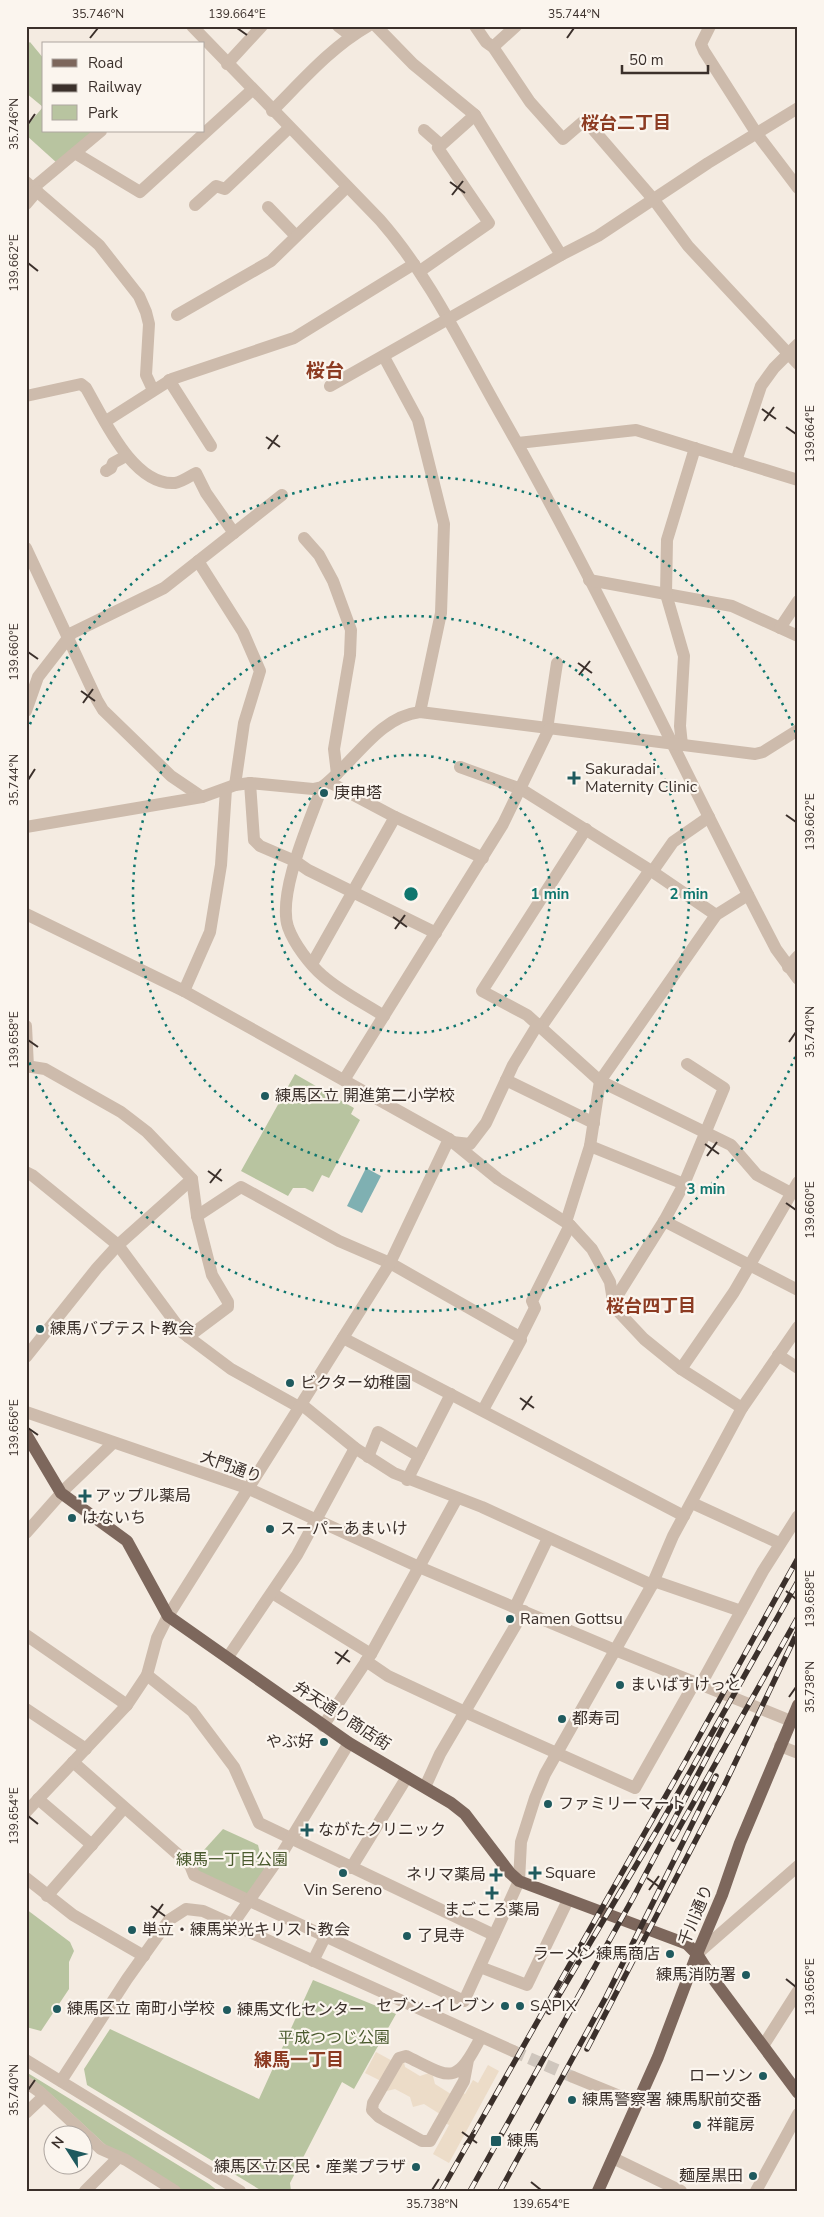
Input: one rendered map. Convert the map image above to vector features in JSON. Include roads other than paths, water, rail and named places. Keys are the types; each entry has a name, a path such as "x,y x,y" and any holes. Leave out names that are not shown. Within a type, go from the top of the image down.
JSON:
{"main road":[{"name":"弁天通り商店街","path":"26,1434 61,1493 127,1541 168,1616 324,1726 451,1803 465,1814 510,1873 519,1881 687,1944 798,2093"},
{"name":"千川通り","path":"598,2191 661,2048 696,1954 798,1705"}],"street":[{"path":"192,26 198,41"},
{"path":"227,64 262,26"},
{"path":"338,26 351,36"},
{"path":"272,111 314,67 351,36 368,26"},
{"path":"376,26 413,64 474,115 561,255"},
{"path":"474,26 486,42 493,47 530,102 564,139 585,120 654,200 688,246 798,364"},
{"path":"493,47 516,26"},
{"path":"710,26 701,44 758,134 798,188"},
{"path":"205,47 227,64 348,187 400,243 417,267 518,443 677,744 709,817 776,950 798,979"},
{"path":"76,153 140,192 252,90"},
{"path":"330,386 598,236 708,163 798,108"},
{"path":"106,421 169,380 294,338 489,223 438,148 474,115"},
{"path":"195,205 216,186 225,189 289,128"},
{"path":"424,130 442,145"},
{"path":"26,204 32,187 100,132"},
{"path":"32,187 99,245 139,296 149,324 146,374 153,390"},
{"path":"177,315 271,261 348,187"},
{"path":"268,207 296,236"},
{"path":"736,461 761,386 774,368 798,344"},
{"path":"384,357 418,420 444,524 441,613 420,712"},
{"path":"169,380 211,446"},
{"path":"26,396 81,384 86,388 126,456 153,480 176,483 196,473 206,493 234,533"},
{"path":"518,443 636,430 798,480"},
{"path":"677,744 680,726 684,656 666,594 667,540 695,448"},
{"path":"106,471 111,468 112,463 126,456"},
{"path":"26,711 38,677 68,637 164,588 282,495"},
{"path":"304,538 319,555 333,582 351,630 350,655 329,781 296,861 287,900 288,925 292,937 322,976 384,1016"},
{"path":"26,548 103,710 171,776 202,797"},
{"path":"184,991 210,932 221,865 230,787 244,723 260,671 243,632 198,562"},
{"path":"589,580 732,606 798,636"},
{"path":"780,628 798,601"},
{"path":"344,1080 482,858 521,789 548,729 556,663"},
{"path":"26,827 202,797 230,787 250,783 313,789 329,781 396,719 403,715 420,712 755,754 763,752 798,730"},
{"path":"460,767 521,789 586,829 716,915"},
{"path":"329,781 395,817 482,858"},
{"path":"250,783 254,840 260,846 296,861 308,870 436,933"},
{"path":"312,964 395,817"},
{"path":"451,1140 470,1144 474,1140 486,1123 513,1064 651,871 673,842 709,817"},
{"path":"586,829 482,991 527,1015 600,1081 731,1145 757,1175 795,1187 751,1264 681,1369"},
{"path":"483,1410 536,1308 532,1301 568,1224 590,1146 600,1081 716,915 748,895"},
{"path":"26,914 184,991 451,1140 498,1179 568,1224 592,1249 610,1282 614,1307 644,1339 681,1369 742,1408"},
{"path":"788,967 798,956"},
{"path":"26,1026 27,1067 45,1069 121,1112 147,1132 192,1180 197,1216 212,1275 228,1302 228,1307 188,1337"},
{"path":"614,1301 664,1221 684,1184 724,1088 687,1064"},
{"path":"506,1080 594,1123"},
{"path":"26,1812 127,1704 147,1675 157,1638 168,1616 390,1262 451,1140"},
{"path":"590,1146 684,1184"},
{"path":"26,1172 118,1245 188,1337 231,1369 300,1405 368,1456 408,1480 457,1498 653,1583 741,1611"},
{"path":"26,1357 97,1268 118,1245 192,1180"},
{"path":"197,1216 240,1187 339,1241 390,1262 520,1338"},
{"path":"664,1221 751,1264 798,1290"},
{"path":"73,1762 190,1865 194,1875 464,2001 519,1881 520,1842 535,1798 557,1753 653,1583 673,1536 742,1408 798,1327"},
{"path":"343,1338 684,1516"},
{"path":"778,1355 798,1368"},
{"path":"408,1480 451,1394"},
{"name":"大門通り","path":"26,1412 247,1488 419,1567 614,1650 791,1721"},
{"path":"368,1456 378,1432 419,1456"},
{"path":"26,1533 61,1493 113,1442"},
{"path":"228,1657 297,1555 355,1448"},
{"path":"324,1726 368,1657 457,1498"},
{"path":"692,1503 779,1543"},
{"path":"272,1593 368,1657 388,1676 464,1712 636,1788 779,1543 798,1516"},
{"path":"425,1787 440,1754 519,1609 548,1538"},
{"path":"26,1635 127,1704"},
{"path":"147,1675 192,1711 234,1768 259,1823 494,1935"},
{"path":"26,1709 86,1750"},
{"path":"232,1925 291,1838 350,1743"},
{"path":"780,1746 798,1753"},
{"path":"351,1868 407,1777"},
{"path":"38,1799 92,1845"},
{"path":"47,1896 124,1808"},
{"path":"696,1954 795,1872"},
{"path":"26,1878 73,1916 144,1956"},
{"path":"480,1967 527,1984 568,1900"},
{"path":"61,2081 169,1920 183,1910 200,1910 513,2051"},
{"path":"313,1961 325,1937"},
{"path":"762,2046 798,1991"},
{"path":"468,2060 464,2081 430,2141 422,2141 374,2114 373,2103 399,2058 406,2056 445,2075 452,2074 459,2071 468,2060 481,2037"},
{"path":"26,2060 240,2191"},
{"path":"573,2077 637,2103"},
{"path":"26,2082 44,2096 95,2144 175,2191"},
{"path":"26,2113 44,2096"},
{"path":"756,2191 798,2114"},
{"path":"85,2191 119,2157"},
{"path":"613,2158 681,2191"}],"water":[{"path":"366,1168 381,1176 362,1213 347,1206"}],"tunnel":[{"path":"513,2051 573,2077"}],"railway":[{"path":"441,2191 685,1762 798,1558"},
{"path":"549,2012 660,1825 798,1581"},
{"path":"673,1839 798,1617"},
{"path":"587,2049 724,1786 798,1631"},
{"path":"470,2191 633,1898 726,1721"},
{"path":"500,2191 606,1997 716,1776"}],"place":[{"name":"Sakuradai Maternity Clinic","path":"574,778"},
{"name":"庚申塔","path":"324,793"},
{"name":"練馬区立 開進第二小学校","path":"265,1096"},
{"name":"練馬バプテスト教会","path":"40,1329"},
{"name":"ビクター幼稚園","path":"290,1383"},
{"name":"アップル薬局","path":"85,1496"},
{"name":"はないち","path":"72,1518"},
{"name":"スーパーあまいけ","path":"270,1529"},
{"name":"Ramen Gottsu","path":"510,1619"},
{"name":"まいばすけっと","path":"620,1685"},
{"name":"都寿司","path":"562,1719"},
{"name":"やぶ好","path":"324,1742"},
{"name":"ファミリーマート","path":"548,1804"},
{"name":"ながたクリニック","path":"307,1830"},
{"name":"Vin Sereno","path":"343,1873"},
{"name":"Square","path":"535,1873"},
{"name":"ネリマ薬局","path":"496,1875"},
{"name":"まごころ薬局","path":"492,1893"},
{"name":"単立・練馬栄光キリスト教会","path":"132,1930"},
{"name":"了見寺","path":"407,1936"},
{"name":"ラーメン練馬商店","path":"670,1954"},
{"name":"練馬消防署","path":"746,1975"},
{"name":"セブン-イレブン","path":"505,2006"},
{"name":"SAPIX","path":"520,2006"},
{"name":"練馬区立 南町小学校","path":"57,2009"},
{"name":"練馬文化センター","path":"227,2010"},
{"name":"ローソン","path":"763,2076"},
{"name":"練馬警察署 練馬駅前交番","path":"572,2100"},
{"name":"祥龍房","path":"697,2125"},
{"name":"練馬","path":"496,2141"},
{"name":"練馬区立区民・産業プラザ","path":"416,2167"},
{"name":"麺屋黒田","path":"753,2176"}],"district":[{"name":"桜台二丁目","path":"626,123"},
{"name":"桜台","path":"325,371"},
{"name":"桜台四丁目","path":"651,1306"},
{"name":"練馬一丁目","path":"299,2060"}],"park label":[{"name":"練馬一丁目公園","path":"232,1860"},
{"name":"平成つつじ公園","path":"334,2038"}]}
